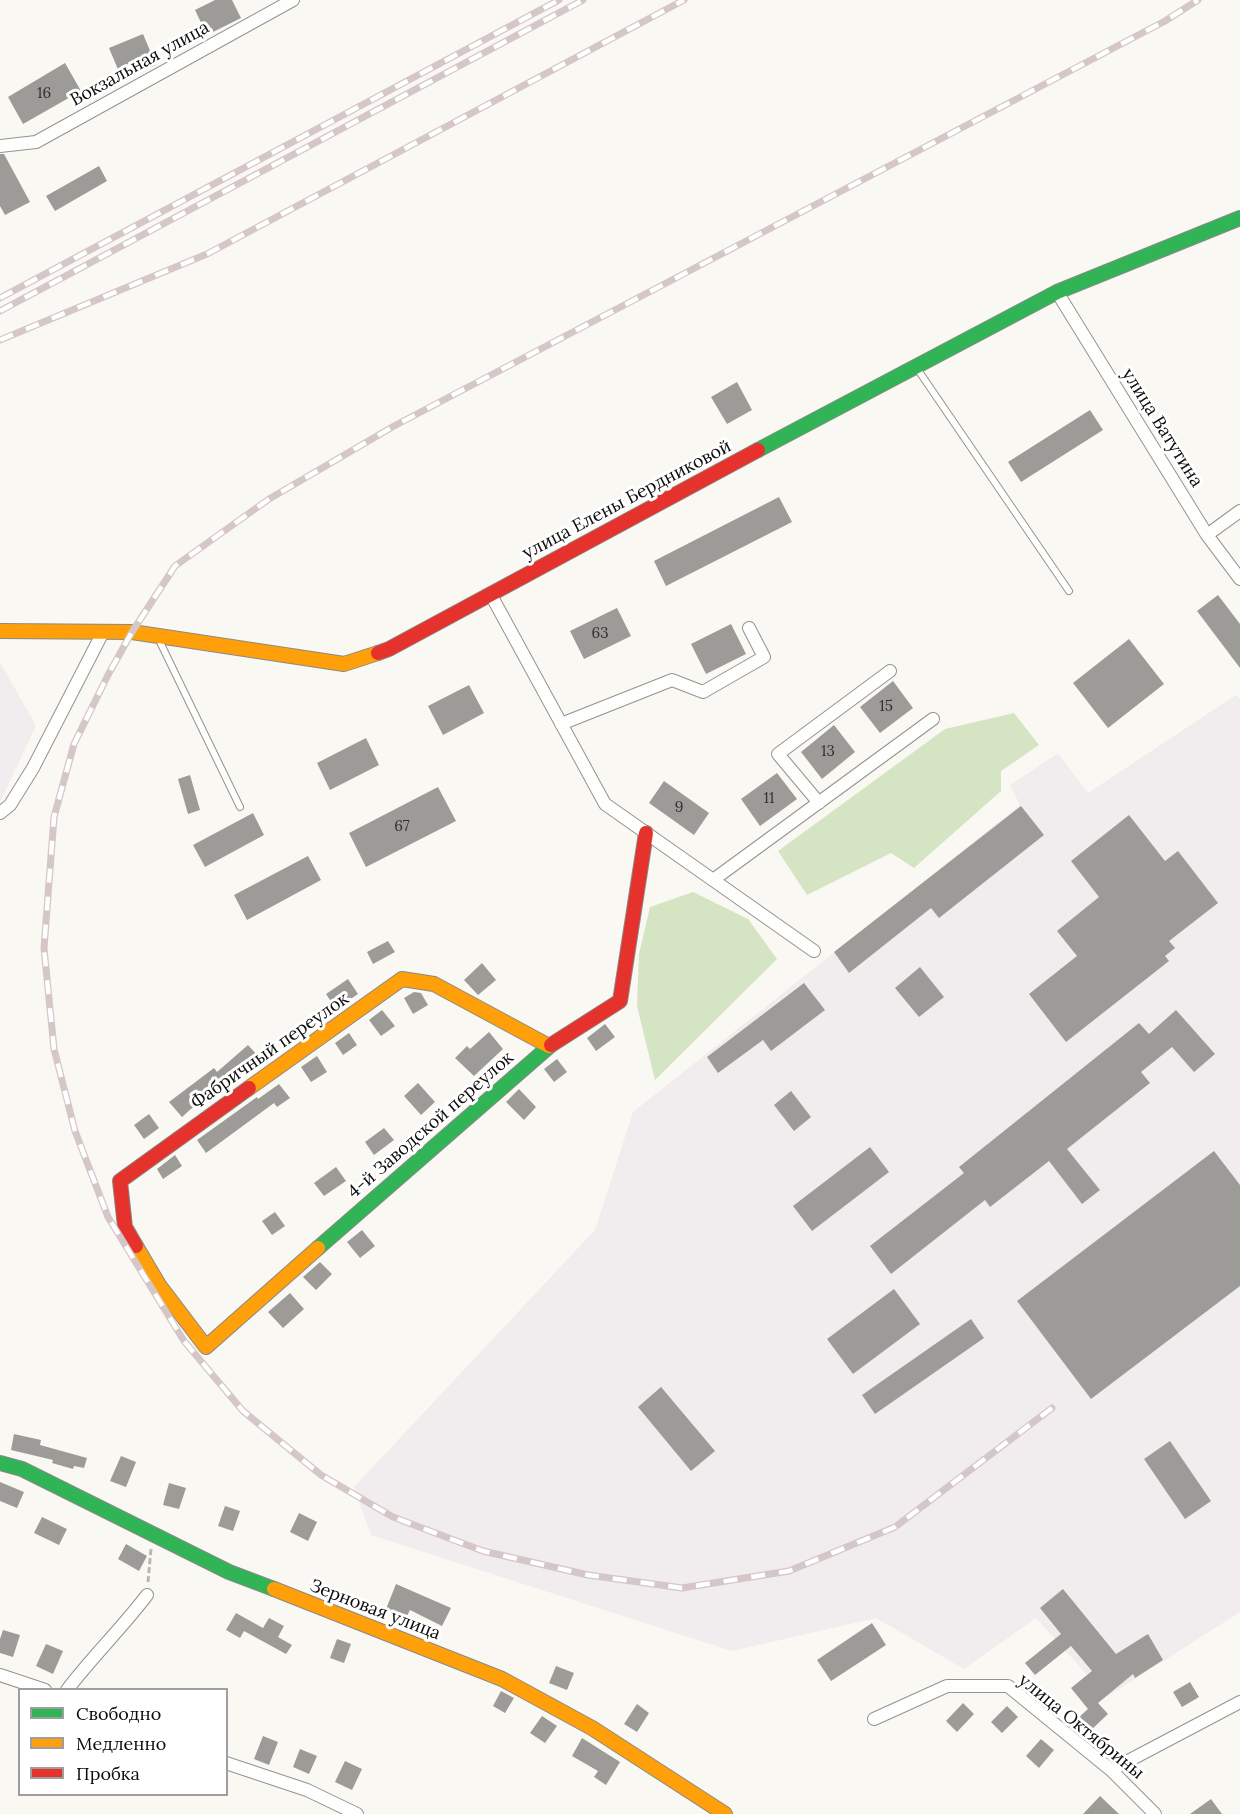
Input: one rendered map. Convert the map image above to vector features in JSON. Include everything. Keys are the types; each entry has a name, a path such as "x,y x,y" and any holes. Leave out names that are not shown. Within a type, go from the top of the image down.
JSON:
{"street":[{"name":"Вокзальная улица","path":"0,146 36,142 293,0"},
{"name":"улица Елены Бердниковой","path":"0,632 12,630 132,632 344,664 389,649 1057,292 1240,218"},
{"name":"улица Ватутина","path":"1057,292 1207,535 1240,579"},
{"path":"1207,535 1240,511"},
{"path":"491,595 604,804 814,951"},
{"path":"561,724 672,680 703,693 764,657 749,628"},
{"path":"0,813 10,805 33,768 103,632"},
{"path":"819,803 778,754 890,671"},
{"path":"713,880 933,719"},
{"name":"4-й Заводской переулок","path":"159,1285 206,1347 549,1046 620,1001 646,833"},
{"name":"Фабричный переулок","path":"159,1285 125,1227 120,1181 402,979 434,984 549,1046"},
{"name":"Зерновая улица","path":"0,1464 22,1469 229,1572 502,1679 592,1728 725,1814"},
{"path":"68,1688 125,1624 147,1595"},
{"path":"0,1675 42,1688"},
{"name":"улица Октябрины","path":"874,1719 947,1686 1008,1686 1110,1770 1155,1814"},
{"path":"1110,1770 1235,1705 1240,1716"},
{"path":"228,1764 308,1790 357,1814"}],"lane":[{"path":"916,366 1069,591"},
{"path":"157,636 240,807"}],"path":[{"path":"147,1595 152,1535"}],"shaded area":[{"path":"0,662 36,726 0,802"},
{"path":"1236,695 1240,699 1240,1612 1107,1697 1036,1618 964,1669 876,1618 732,1651 371,1535 354,1487 595,1230 633,1112 1020,805 1010,785 1058,753 1088,793"}],"green space":[{"path":"1014,713 1039,745 1001,771 1001,791 914,868 891,853 807,895 778,851 945,729"},
{"path":"693,892 748,919 777,959 655,1080 637,1006 639,954 650,907"}],"building":[{"path":"215,0 232,0 241,18 207,35 195,10"},
{"path":"143,34 156,65 122,79 109,48"},
{"path":"65,63 81,91 23,124 8,97"},
{"path":"0,154 4,154 30,202 5,215 0,206"},
{"path":"99,166 107,181 55,211 46,196"},
{"path":"737,382 752,410 727,424 711,397"},
{"path":"1090,410 1103,430 1021,482 1008,462"},
{"path":"779,497 792,522 666,586 654,561"},
{"path":"1218,595 1240,624 1240,668 1197,611"},
{"path":"617,608 631,636 584,659 570,631"},
{"path":"731,624 746,654 706,674 691,644"},
{"path":"1129,639 1164,684 1108,728 1073,683"},
{"path":"893,681 913,708 880,733 860,707"},
{"path":"469,685 484,713 443,735 428,706"},
{"path":"834,725 855,752 822,779 801,752"},
{"path":"366,738 379,765 330,790 317,763"},
{"path":"777,773 797,799 760,826 741,799"},
{"path":"190,775 200,810 188,814 178,779"},
{"path":"664,781 709,813 694,835 649,803"},
{"path":"438,787 456,821 366,867 349,833"},
{"path":"1021,806 1044,835 939,918 931,908 849,973 834,952"},
{"path":"253,813 264,835 205,867 193,845"},
{"path":"1129,815 1165,861 1178,851 1218,903 1169,941 1175,948 1165,956 1169,961 1066,1042 1029,994 1077,956 1057,931 1099,897 1071,861"},
{"path":"308,856 321,880 247,920 234,895"},
{"path":"388,941 395,952 373,964 367,952"},
{"path":"482,963 496,980 478,995 464,980"},
{"path":"920,967 944,997 919,1017 895,988"},
{"path":"348,979 358,994 336,1009 326,994"},
{"path":"804,983 825,1010 771,1051 763,1040 718,1073 707,1057"},
{"path":"414,992 421,993 428,1005 413,1014 404,998"},
{"path":"382,1010 395,1026 381,1036 369,1020"},
{"path":"1176,1010 1215,1054 1194,1072 1172,1047 1141,1072 1150,1083 1067,1149 1100,1190 1082,1204 1049,1161 990,1207 985,1200 891,1274 870,1246 964,1173 959,1167 1139,1023 1149,1034"},
{"path":"605,1024 615,1037 596,1051 587,1038"},
{"path":"489,1032 503,1049 474,1076 455,1058 467,1046 470,1049"},
{"path":"349,1033 357,1045 343,1055 335,1043"},
{"path":"248,1045 259,1057 241,1073 240,1071 210,1092 182,1117 169,1102 214,1068 217,1072"},
{"path":"317,1056 327,1072 311,1082 301,1067"},
{"path":"557,1059 567,1072 554,1082 544,1069"},
{"path":"418,1083 435,1102 421,1115 404,1096"},
{"path":"279,1084 290,1098 277,1107 274,1103 206,1153 197,1140"},
{"path":"519,1089 536,1107 524,1120 506,1102"},
{"path":"791,1091 811,1117 794,1131 774,1105"},
{"path":"149,1114 159,1128 144,1139 134,1125"},
{"path":"384,1128 394,1140 374,1155 365,1142"},
{"path":"870,1147 889,1172 812,1231 793,1206"},
{"path":"1214,1151 1240,1185 1240,1286 1091,1399 1017,1301"},
{"path":"175,1155 182,1166 163,1179 157,1169"},
{"path":"336,1167 346,1181 324,1196 314,1183"},
{"path":"275,1212 285,1226 272,1235 262,1221"},
{"path":"362,1230 375,1246 360,1258 347,1242"},
{"path":"320,1262 332,1274 316,1290 303,1277"},
{"path":"894,1289 920,1324 853,1374 827,1339"},
{"path":"290,1293 304,1309 283,1328 268,1312"},
{"path":"971,1319 984,1338 875,1414 862,1395"},
{"path":"661,1387 715,1451 691,1471 638,1407"},
{"path":"14,1434 41,1440 40,1445 87,1458 84,1468 74,1466 73,1469 52,1463 53,1460 11,1450"},
{"path":"1170,1441 1211,1501 1185,1519 1144,1459"},
{"path":"121,1456 136,1462 126,1487 110,1481"},
{"path":"0,1482 24,1492 17,1508 0,1501"},
{"path":"169,1483 186,1488 179,1509 163,1505"},
{"path":"225,1506 240,1511 233,1531 218,1526"},
{"path":"299,1513 317,1522 308,1541 290,1532"},
{"path":"42,1517 67,1529 59,1545 34,1533"},
{"path":"126,1544 147,1556 139,1571 118,1559"},
{"path":"396,1584 451,1608 442,1626 410,1610 406,1618 386,1609"},
{"path":"1063,1589 1116,1654 1148,1634 1163,1660 1135,1678 1133,1674 1098,1703 1108,1714 1090,1731 1078,1718 1088,1709 1071,1688 1092,1671 1071,1646 1035,1675 1025,1663 1061,1634 1040,1608"},
{"path":"236,1613 263,1628 269,1618 284,1626 278,1637 292,1645 286,1654 244,1631 240,1638 226,1630"},
{"path":"872,1623 886,1645 831,1681 817,1660"},
{"path":"3,1630 20,1635 13,1657 0,1653 0,1639"},
{"path":"337,1639 351,1644 344,1663 330,1658"},
{"path":"46,1644 63,1651 53,1674 36,1666"},
{"path":"556,1666 574,1673 567,1690 549,1683"},
{"path":"1190,1682 1199,1697 1182,1707 1173,1692"},
{"path":"501,1691 514,1698 505,1713 493,1706"},
{"path":"963,1703 974,1714 957,1732 946,1721"},
{"path":"637,1704 649,1713 637,1732 624,1724"},
{"path":"1007,1706 1018,1717 1002,1733 991,1722"},
{"path":"542,1716 557,1726 545,1743 530,1733"},
{"path":"263,1736 278,1742 269,1765 254,1759"},
{"path":"582,1738 620,1762 606,1785 594,1777 598,1771 572,1756"},
{"path":"1041,1739 1054,1750 1039,1768 1026,1756"},
{"path":"300,1749 317,1756 309,1774 293,1767"},
{"path":"345,1761 362,1769 352,1790 335,1782"},
{"path":"1100,1796 1119,1814 1083,1814"},
{"path":"1211,1799 1222,1814 1190,1814"}],"railway":[{"path":"0,298 559,0"},
{"path":"0,311 583,0"},
{"path":"0,340 207,254 684,0"},
{"path":"1052,1408 895,1527 789,1571 682,1588 588,1575 483,1551 393,1517 321,1475 243,1411 184,1341 108,1217 75,1131 54,1049 44,948 54,817 74,744 132,632 175,566 269,499 394,426 1165,21 1198,0"}],"traffic: fast":[{"path":"758,450 1057,292 1240,218"},
{"path":"318,1248 551,1045"},
{"path":"0,1463 22,1469 229,1572 274,1589"}],"traffic: slow":[{"path":"0,631 132,632 344,664 378,653"},
{"path":"249,1088 402,979 434,984 549,1046"},
{"path":"136,1246 159,1285 206,1347 318,1248"},
{"path":"274,1589 502,1679 592,1728 725,1814"}],"traffic: jam":[{"path":"378,653 758,450"},
{"path":"551,1045 620,1001 646,833"},
{"path":"136,1246 125,1227 120,1181 249,1088"}]}
